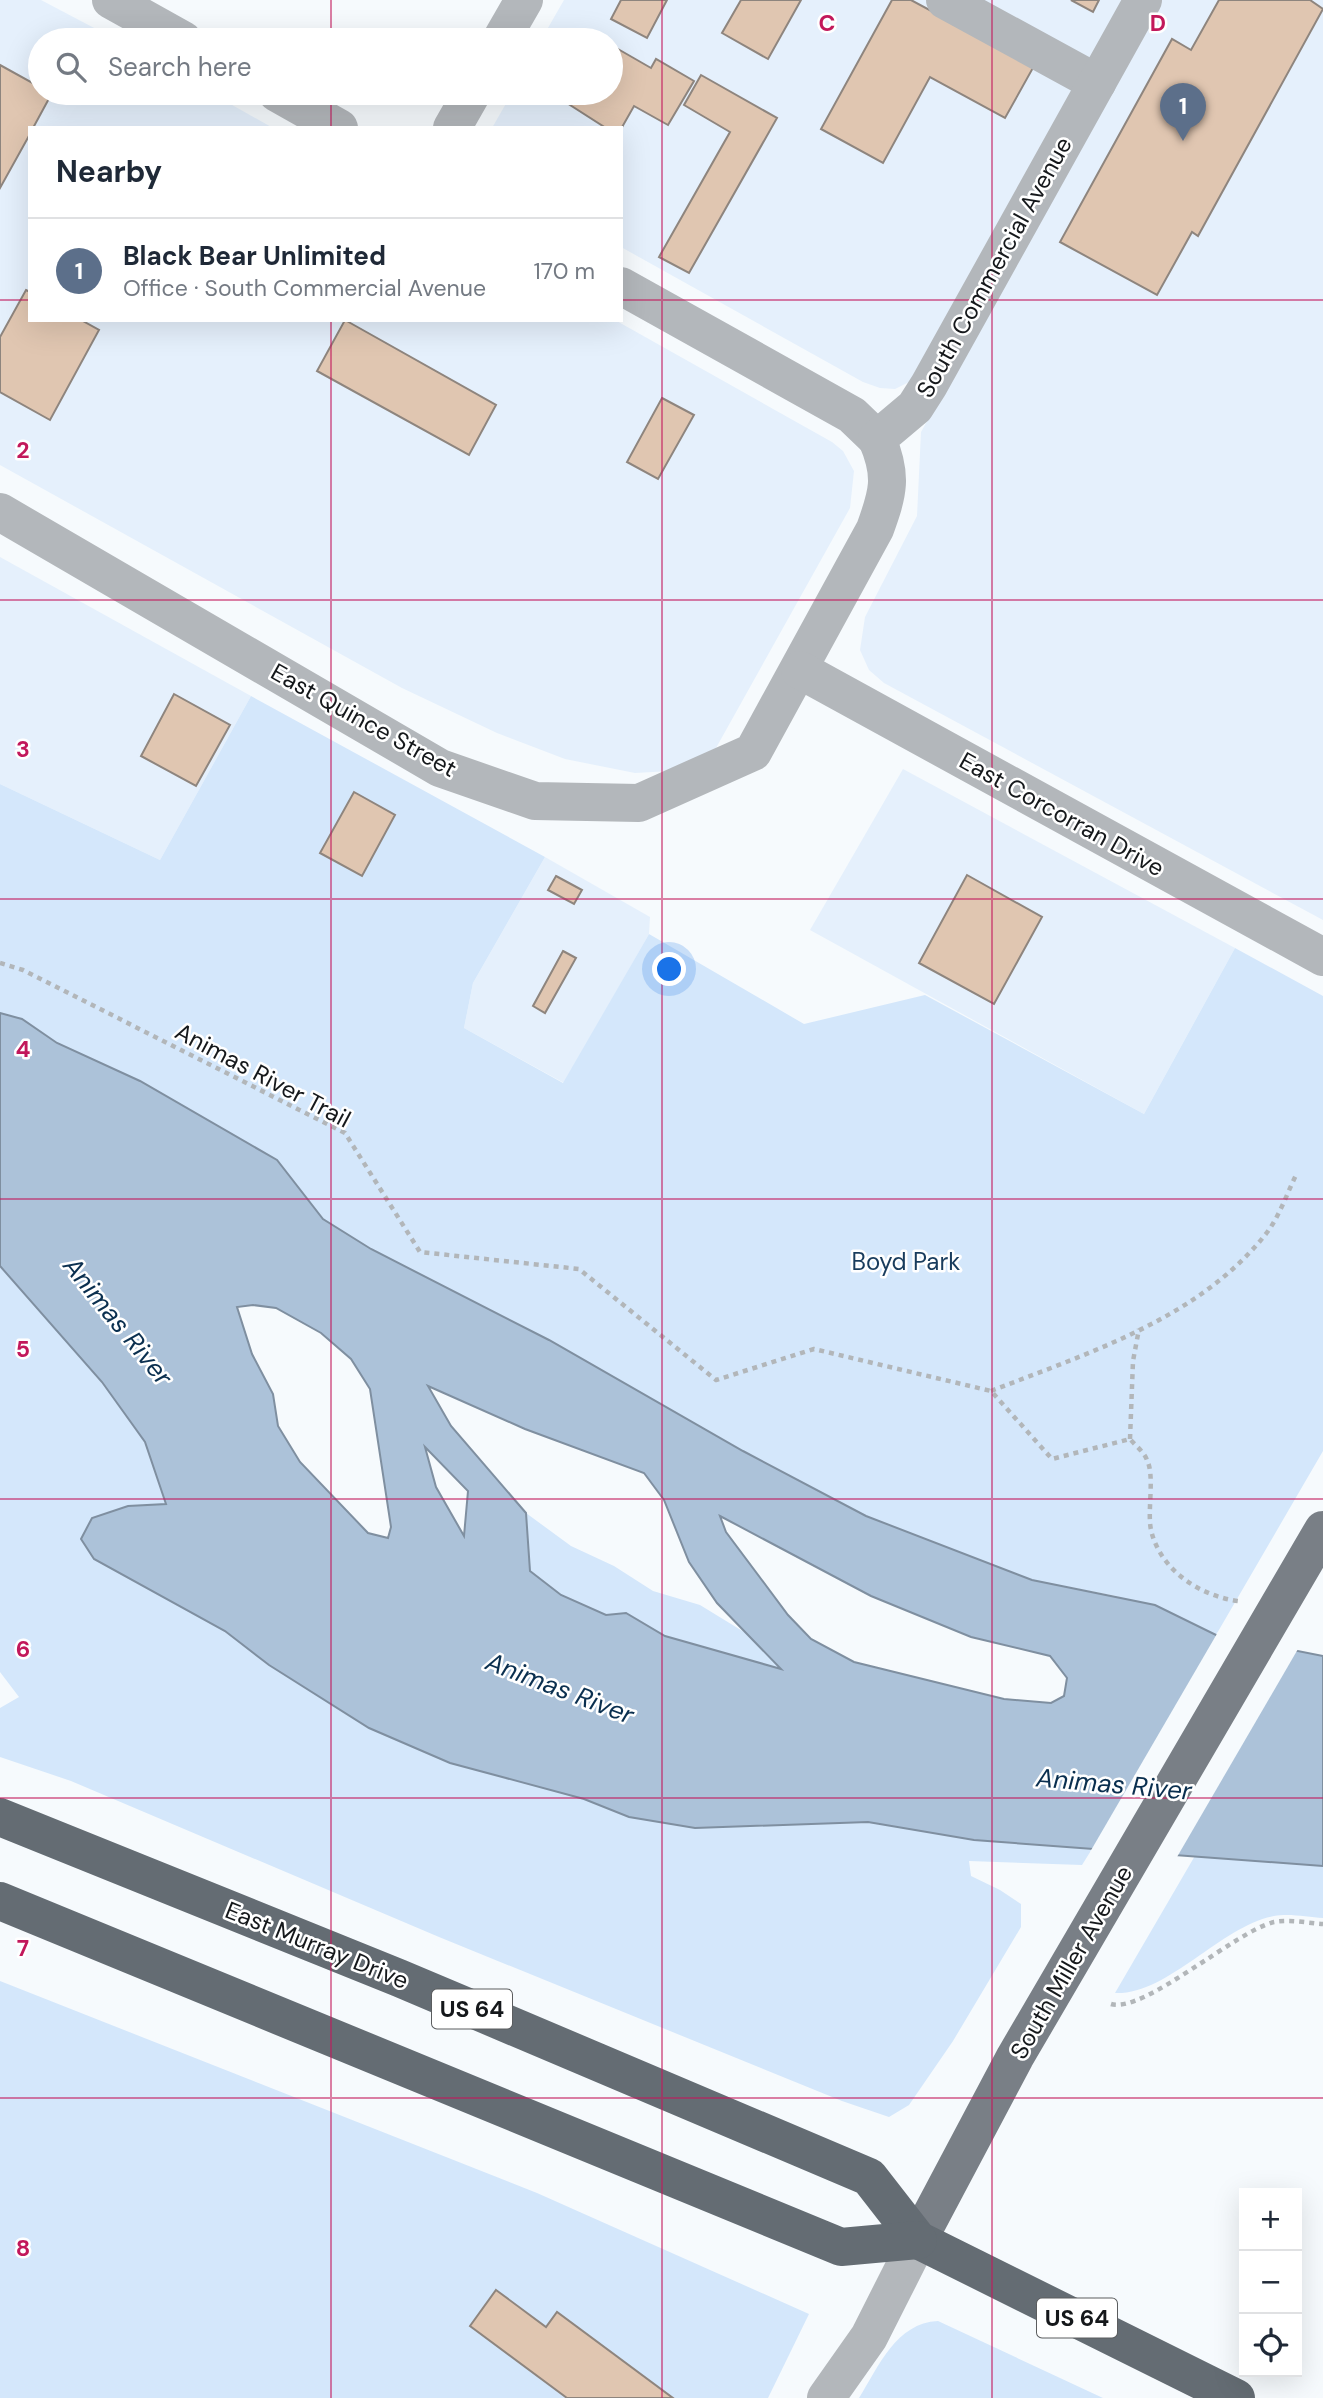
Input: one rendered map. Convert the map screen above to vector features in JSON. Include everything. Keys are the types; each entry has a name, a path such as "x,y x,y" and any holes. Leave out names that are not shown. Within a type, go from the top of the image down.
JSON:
{"highway":[{"name":"East Murray Drive","path":"0,1816 411,1983 869,2177 918,2240 1236,2398"},
{"path":"0,1901 841,2247 918,2240"}],"main road":[{"name":"South Miller Avenue","path":"918,2240 1015,2057 1319,1537"}],"street":[{"path":"111,0 161,28"},
{"path":"508,28 524,0"},
{"path":"945,0 1097,82"},
{"name":"South Commercial Avenue","path":"877,439 915,407 929,385 1143,0"},
{"path":"298,105 335,126"},
{"path":"453,126 465,105"},
{"path":"623,287 852,415 877,439 888,464 887,495 875,529 800,670"},
{"name":"East Quince Street","path":"0,512 440,768 535,801 639,803 753,752 800,670"},
{"name":"East Corcorran Drive","path":"800,670 1323,957"},
{"name":"South Miller Avenue","path":"826,2398 869,2337 918,2240"}],"path":[{"name":"Animas River Trail","path":"0,963 23,970 345,1133 421,1252 579,1269 716,1380 814,1349 991,1391"},
{"path":"1130,1439 1052,1458 991,1391 1097,1349 1197,1298 1246,1256 1268,1232 1297,1173"},
{"path":"1139,1328 1133,1361 1130,1439 1148,1461 1151,1531 1163,1558 1177,1575 1218,1598 1244,1602"},
{"path":"1111,2004 1130,2003 1150,1993 1273,1922 1323,1924"}],"shaded area":[{"path":"0,0 41,0 94,28 28,28 28,105 232,105 269,126 28,126 28,322 619,322 832,442 843,451 854,471 850,508 716,748 671,771 635,773 565,759 497,733 402,688 0,465"},
{"path":"564,0 1128,0 915,379 895,389 880,388 863,382 623,248 623,126 493,126 505,105 623,105 623,28 548,28"},
{"path":"1160,0 1323,0 1323,920 884,683 869,670 860,650 865,617 917,516 921,432"},
{"path":"0,557 251,696 160,860 0,784"},
{"path":"903,769 1235,948 1144,1114 810,930"},
{"path":"545,857 650,917 649,934 564,1083 464,1028 473,983"}],"green space":[{"name":"Boyd Park","path":"251,696 545,857 473,983 464,1028 563,1083 649,934 804,1024 925,995 1144,1114 1235,948 1323,996 1323,1451 1216,1635 1116,1596 1032,1580 866,1516 743,1451 549,1340 371,1249 323,1219 277,1160 140,1081 57,1043 22,1019 0,1013 0,784 160,860"},
{"path":"0,1266 102,1382 145,1442 166,1505 128,1506 94,1559 225,1631 269,1665 369,1728 450,1763 584,1799 629,1817 695,1828 868,1822 974,1840 1092,1849 1082,1865 969,1861 971,1876 1021,1904 1021,1927 953,2041 909,2105 889,2117 842,2101 439,1937 71,1781 0,1757 0,1708 19,1697 0,1672"},
{"path":"526,1513 571,1546 614,1566 653,1591 700,1605 749,1635 782,1670 665,1636 626,1613 606,1615 561,1595 530,1571"},
{"path":"1196,1854 1323,1866 1323,1918 1280,1915 1254,1922 1155,1983 1135,1991 1115,1993"},
{"path":"0,1981 537,2193 809,2314 768,2398 0,2398"},
{"path":"938,2321 1103,2398 859,2398 890,2348 900,2338 911,2329"}],"water":[{"name":"Animas River","path":"0,1013 22,1019 57,1043 140,1081 277,1160 323,1219 371,1249 549,1340 743,1451 866,1516 1032,1580 1155,1605 1216,1635 1323,1656 1323,1866 974,1840 868,1822 695,1828 629,1817 584,1799 450,1763 369,1728 269,1665 225,1631 94,1559 81,1539 92,1518 128,1506 166,1504 145,1442 102,1382 0,1266","holes":["253,1305 276,1308 321,1333 351,1359 370,1389 391,1527 388,1538 368,1533 300,1462 278,1426 273,1394 252,1354 237,1307","428,1386 525,1429 644,1473 664,1500 689,1562 717,1603 781,1669 665,1636 626,1613 606,1615 561,1595 530,1571 526,1513 451,1426","425,1447 468,1491 464,1536 436,1487","720,1516 871,1596 971,1637 1050,1656 1067,1678 1064,1696 1051,1703 1004,1699 854,1662 811,1639 788,1615 726,1532"]}],"pier":[{"path":"1218,1632 1298,1649 1177,1857 1090,1852"}],"building":[{"path":"621,0 667,0 647,38 611,19"},
{"path":"741,0 801,0 768,59 722,33"},
{"path":"892,0 911,0 1034,66 1005,118 930,77 883,163 821,129"},
{"path":"1071,0 1099,0 1093,12"},
{"path":"1219,0 1310,0 1323,9 1198,236 1192,232 1157,295 1060,242 1172,39 1191,50"},
{"path":"623,52 651,68 656,59 694,81 668,125 634,106 623,126 603,126 570,105 623,105"},
{"path":"0,65 28,80 28,105 45,105 34,126 28,126 28,138 0,188"},
{"path":"701,75 777,118 689,273 659,257 730,132 684,105"},
{"path":"26,290 28,322 85,322 99,330 50,420 0,392 0,337"},
{"path":"344,322 349,322 496,405 469,455 317,371"},
{"path":"662,398 694,415 658,479 627,462"},
{"path":"174,694 230,725 196,786 141,756"},
{"path":"354,792 395,815 362,876 320,853"},
{"path":"967,875 1042,917 994,1004 919,963"},
{"path":"556,876 582,890 574,904 548,890"},
{"path":"563,951 576,958 545,1013 533,1006"},
{"path":"496,2290 546,2327 557,2312 673,2398 567,2398 470,2326"}],"place":[{"name":"Black Bear Unlimited","path":"1183,141"}]}
